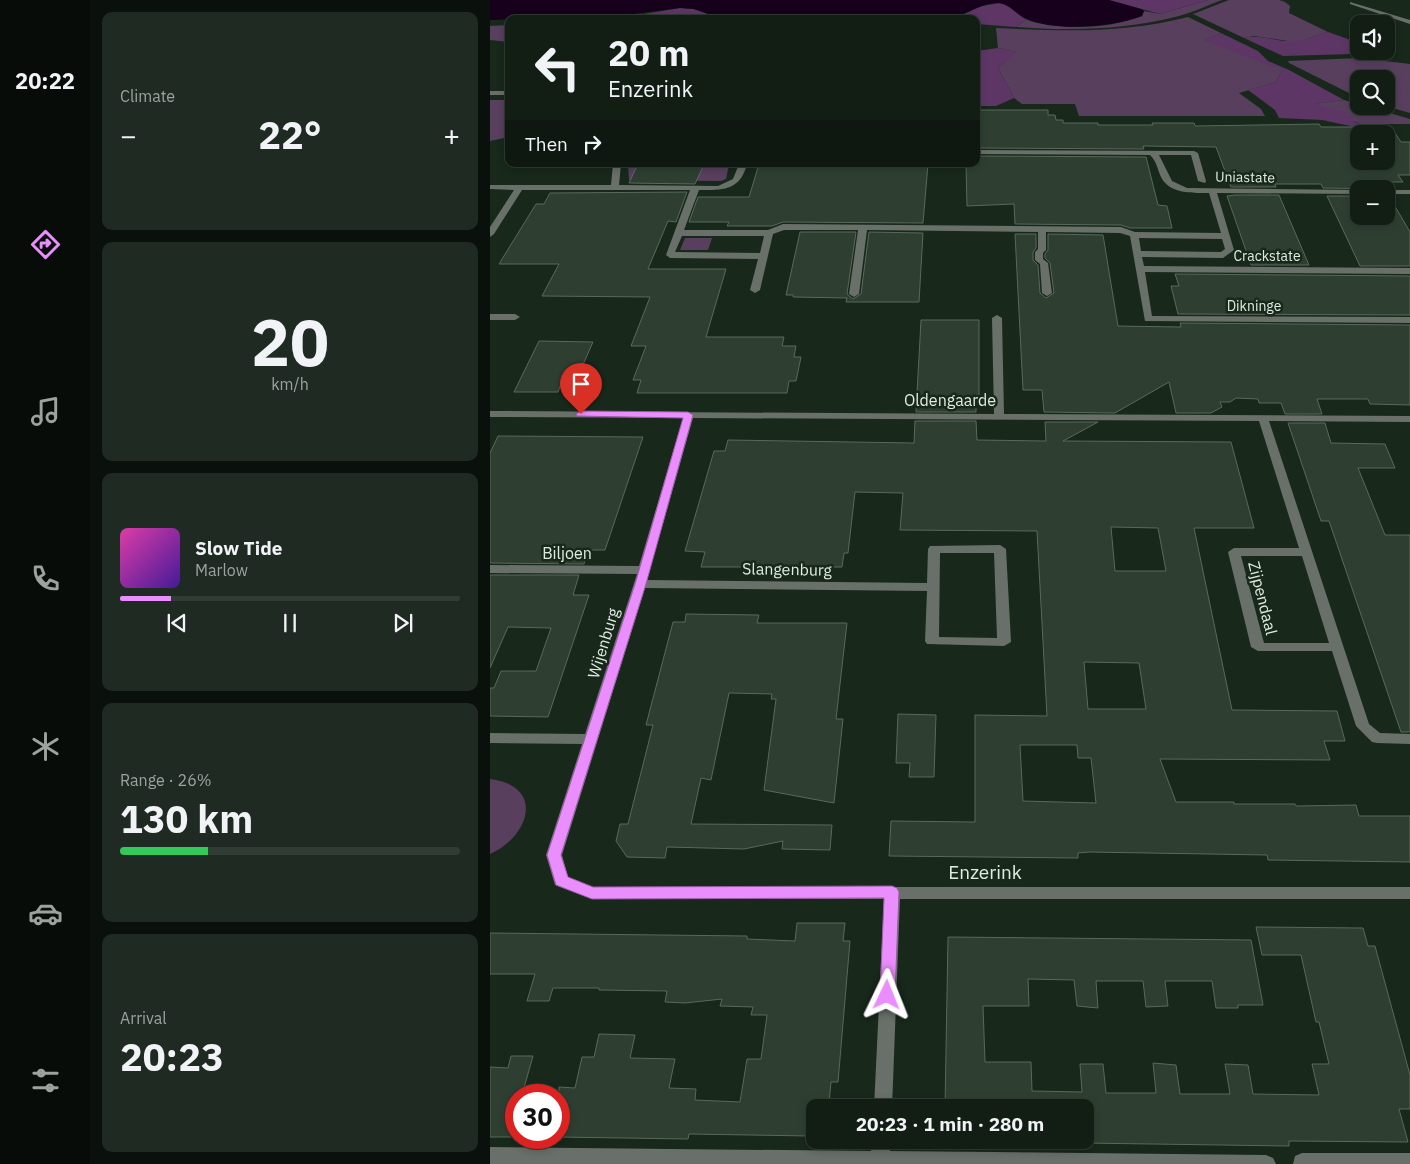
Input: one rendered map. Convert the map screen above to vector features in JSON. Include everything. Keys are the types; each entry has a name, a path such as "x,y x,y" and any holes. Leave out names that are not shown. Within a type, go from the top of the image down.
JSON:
{"street":[{"path":"1352,3 1410,22"},
{"path":"490,93 505,93"},
{"name":"Uniastate","path":"980,152 1194,153 1202,181"},
{"name":"Uniastate","path":"1152,153 1158,158 1166,181 1172,186 1186,190 1350,192"},
{"path":"615,188 617,167"},
{"path":"490,187 695,189 731,186 738,180 742,167"},
{"path":"490,234 520,187"},
{"path":"695,189 670,255 764,256"},
{"name":"Crackstate","path":"1138,254 1223,255 1230,250 1224,236 1212,190"},
{"path":"1395,192 1410,192"},
{"name":"Crackstate","path":"679,233 769,233 782,227 1120,230 1134,235 1224,236"},
{"path":"854,294 863,228"},
{"path":"1042,229 1042,250 1039,252 1039,260 1044,263 1047,293"},
{"path":"755,290 769,233"},
{"path":"1134,235 1140,269"},
{"name":"Crackstate","path":"1140,269 1410,271"},
{"name":"Dikninge","path":"1140,269 1148,319 1410,320"},
{"path":"490,317 515,317"},
{"path":"997,318 999,416"},
{"name":"Oldengaarde","path":"490,414 1410,419"},
{"name":"Wijenburg","path":"561,881 554,855 642,577 688,415"},
{"path":"1263,418 1363,726 1377,738 1410,739"},
{"path":"934,549 1000,549 1004,642 932,642 934,588 934,549"},
{"name":"Zijpendaal","path":"1306,552 1234,552 1258,647 1336,647"},
{"name":"Biljoen","path":"490,569 642,577"},
{"name":"Slangenburg","path":"642,577 934,588"},
{"path":"490,738 591,739"},
{"name":"Enzerink","path":"561,881 592,893 892,892 1409,896"},
{"path":"882,1099 892,892"},
{"path":"880,1162 881,1149"},
{"path":"490,1156 698,1161 1266,1164"},
{"path":"1303,1164 1302,1162 1410,1162"}],"shaded area":[{"path":"490,0 1109,0 1144,11 1142,16 1130,20 1084,27 1052,26 1038,23 1022,17 1007,5 998,3 985,5 962,15 711,15 694,9 680,8 625,15 505,15 505,19 490,20"},
{"path":"1109,0 1208,0 1160,14"},
{"path":"1208,0 1222,0 1179,16 1119,27 1057,29 1016,27 1027,19 1069,27 1115,24 1142,16 1144,11 1160,14"},
{"path":"1229,0 1279,0 1290,6 1289,13 1328,32 1300,41 1254,36 1244,38 1193,14"},
{"path":"1000,3 1027,19 1016,27 980,24 980,15 959,15 982,6"},
{"path":"680,8 694,9 711,15 638,15"},
{"path":"1188,17 1221,33 1204,40 1283,68 1276,82 1239,93 1261,109 1265,116 1079,116 1075,104 1022,104 1014,98 998,68 1016,52 998,48 996,28 1045,30 1116,29"},
{"path":"505,25 505,42 490,40 490,26"},
{"path":"1328,32 1350,40 1350,54 1283,56 1244,38 1256,37 1294,41"},
{"path":"1221,33 1258,51 1268,61 1289,70 1344,100 1315,104 1345,112 1346,116 1352,117 1355,122 1361,124 1350,126 1322,120 1279,118 1275,110 1248,90 1276,82 1283,68 1273,67 1203,40"},
{"path":"998,48 1017,52 998,68 1014,98 996,106 980,106 980,50"},
{"path":"1350,58 1350,60 1377,60 1410,64 1410,113 1395,109 1395,70 1350,70 1350,94 1288,61"},
{"path":"490,100 505,100 505,138 490,141"},
{"path":"1344,100 1350,102 1350,115 1395,115 1410,119 1410,124 1361,124 1313,104"},
{"path":"628,167 728,167 726,179 721,181 629,180"},
{"path":"685,238 712,238 708,250 680,250"},
{"path":"490,779 508,784 519,791 525,801 526,813 522,825 514,836 490,854"}],"building":[{"path":"980,110 1048,110 1048,115 1055,115 1056,120 1063,120 1063,123 1098,123 1098,125 1194,123 1195,126 1319,124 1321,127 1350,127 1350,170 1395,170 1395,133 1401,142 1410,142 1410,175 1398,175 1403,182 1395,182 1395,180 1350,180 1350,188 1323,188 1321,184 1275,184 1276,187 1231,187 1216,147 1143,146 1144,149 980,148"},
{"path":"980,156 1146,157 1158,205 1167,206 1172,228 1130,228 1121,225 1015,224 1014,204 967,206 966,167 980,167"},
{"path":"637,167 703,167 695,184 629,183"},
{"path":"758,167 928,167 923,223 783,222 772,226 727,226 729,222 689,222 698,197 749,197"},
{"path":"687,192 676,222 668,221 648,269 726,269 706,337 784,337 782,346 796,346 794,357 801,357 796,381 789,381 787,393 637,393 641,380 633,380 646,346 631,346 650,297 542,296 559,264 499,264 536,204 544,204 550,193"},
{"path":"1279,195 1309,265 1251,265 1227,196"},
{"path":"1327,196 1350,196 1350,225 1395,225 1395,206 1410,232 1410,266 1360,266"},
{"path":"800,232 856,232 847,294 853,299 861,294 869,232 923,233 919,302 846,302 847,298 793,297 793,295 786,295"},
{"path":"1015,234 1036,234 1036,248 1033,252 1033,260 1038,265 1040,293 1046,298 1054,293 1050,263 1045,258 1048,250 1048,234 1103,235 1118,326 1181,327 1180,323 1410,325 1410,405 1370,404 1368,399 1317,399 1322,414 1285,414 1281,403 1259,403 1258,399 1236,398 1230,402 1220,402 1222,407 1211,413 1176,413 1169,382 1115,413 1044,412 1042,390 1023,390"},
{"path":"1175,274 1410,276 1410,315 1178,314 1171,286 1179,286"},
{"path":"921,320 979,320 979,395 976,395 976,412 916,412"},
{"path":"539,341 593,342 578,376 564,376 558,392 514,392"},
{"path":"915,421 976,421 977,440 1046,441 1045,422 1098,422 1063,441 1231,442 1254,528 1194,528 1232,710 1337,711 1345,741 1324,741 1330,760 1160,759 1176,802 1295,804 1296,806 1356,805 1359,816 1410,816 1410,862 1268,860 1267,855 1089,852 1078,853 1078,858 889,856 891,821 975,822 975,715 1047,716 1037,531 900,530 903,493 855,492 848,553 844,553 842,567 701,567 705,552 685,551 714,451 725,451 728,440 914,443","holes":["1111,527 1158,528 1166,571 1115,571","1084,662 1139,663 1146,709 1088,709","1020,745 1077,745 1078,758 1091,758 1096,803 1023,801"]},
{"path":"1288,423 1325,423 1331,443 1385,444 1395,468 1358,468 1385,535 1410,535 1410,732 1401,732 1329,521 1321,521"},
{"path":"498,436 643,437 605,550 588,550 584,564 490,563 490,453"},
{"path":"490,575 579,575 573,595 589,595 548,717 490,716 490,688 494,688 501,671 536,671 551,628 508,627 490,668"},
{"path":"686,614 759,615 757,623 847,623 836,719 843,719 834,803 764,790 776,699 771,699 772,694 729,693 711,780 701,778 691,824 832,825 830,850 782,849 783,841 744,849 667,847 665,858 627,857 616,841 620,824 628,824 653,725 646,725 673,622 685,622"},
{"path":"898,714 936,715 934,777 909,777 910,763 896,763"},
{"path":"797,923 845,923 843,941 850,941 838,1082 831,1082 829,1099 806,1099 806,1136 689,1134 688,1139 570,1137 570,1088 575,1088 582,1057 594,1057 599,1034 635,1035 630,1058 675,1059 669,1088 696,1089 695,1100 740,1102 747,1059 761,1059 767,1015 751,1015 753,1007 720,1006 722,999 685,1003 665,1002 667,991 553,988 549,1001 527,1001 535,974 490,974 490,933 747,936 747,939 795,941"},
{"path":"1256,927 1363,928 1368,946 1375,946 1410,1075 1410,1109 1399,1109 1408,1142 1289,1141 1289,1146 1094,1143 1094,1099 945,1099 948,937 1251,940 1263,1005 1238,1005 1238,1008 1216,1008 1212,981 1165,981 1168,1006 1146,1007 1143,981 1096,981 1098,1008 1077,1006 1074,980 1028,979 1029,1006 983,1006 985,1062 1031,1062 1032,1091 1082,1092 1080,1064 1103,1064 1106,1093 1156,1093 1153,1063 1176,1065 1180,1094 1230,1094 1225,1064 1248,1065 1253,1094 1319,1095 1312,1064 1329,1064 1319,1022 1316,1022 1301,955 1262,955"},
{"path":"511,1056 533,1056 525,1084 505,1084 505,1137 490,1137 490,1067 508,1068"}],"route":[{"path":"581,414 688,415 640,584 554,855 561,881 592,893 892,892 887,995"}]}
